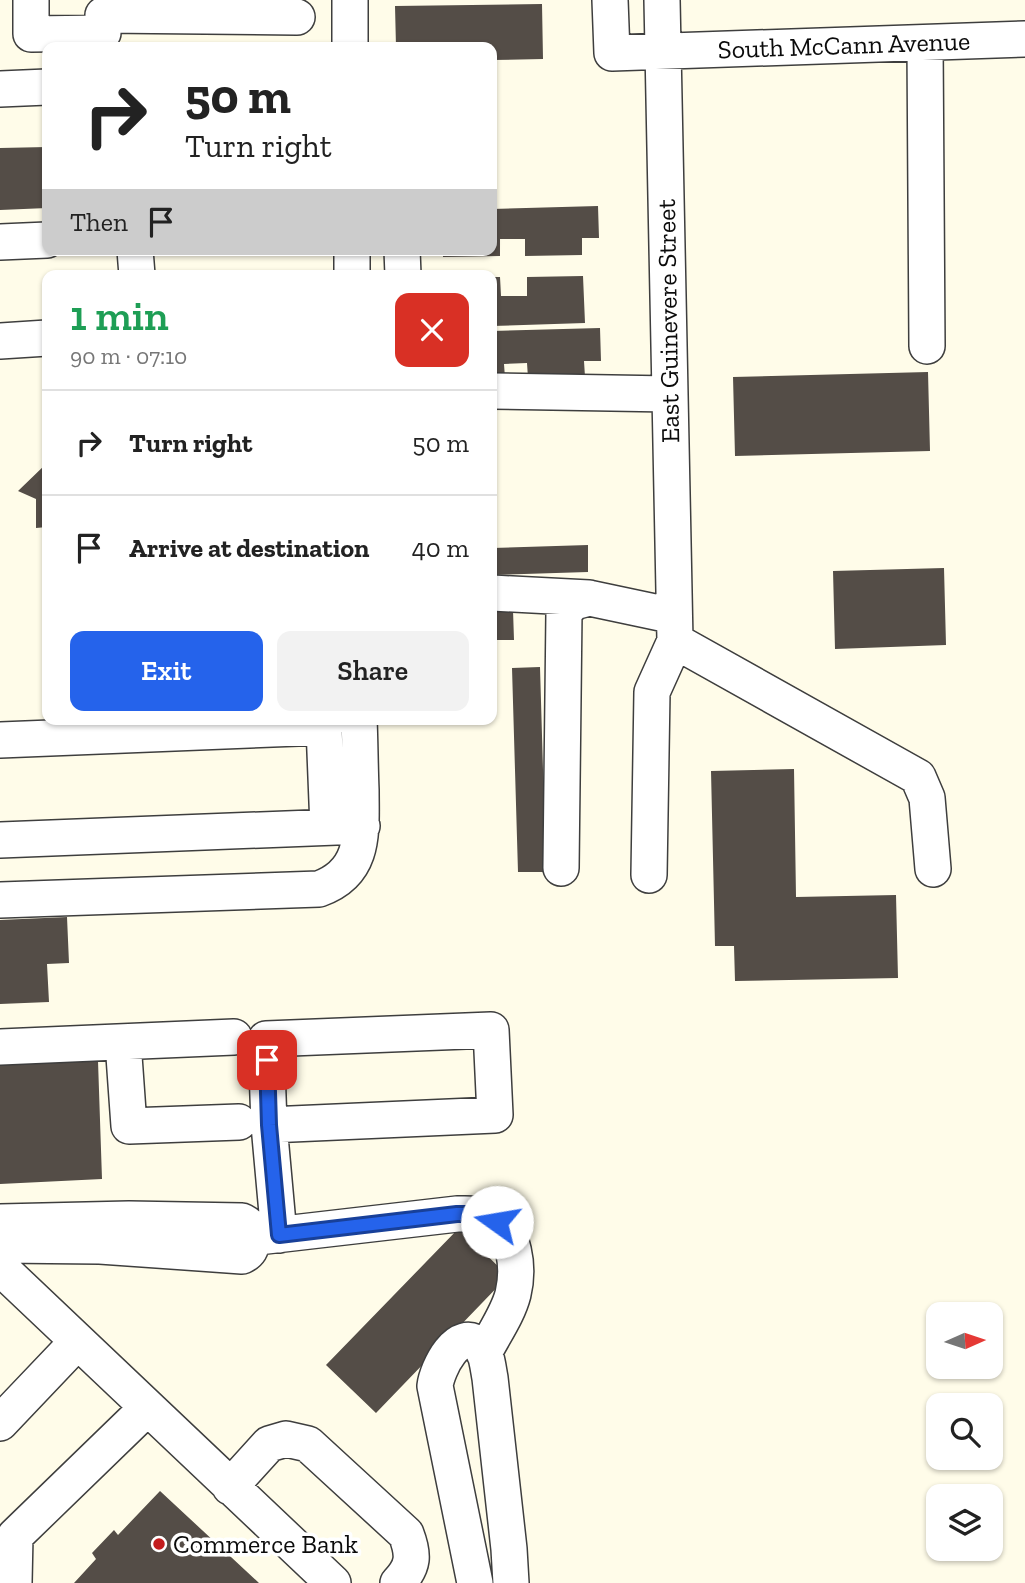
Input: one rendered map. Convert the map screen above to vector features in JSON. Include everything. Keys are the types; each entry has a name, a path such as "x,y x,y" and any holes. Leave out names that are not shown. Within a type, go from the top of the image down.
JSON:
{"street":[{"path":"350,0 350,42"},
{"name":"South McCann Avenue","path":"610,0 612,53 1025,40"},
{"name":"East Guinevere Street","path":"662,0 674,629"},
{"path":"21,23 297,21"},
{"path":"925,43 927,346"},
{"path":"0,89 42,87"},
{"path":"0,242 42,240"},
{"path":"0,341 42,338"},
{"path":"497,391 670,394"},
{"path":"497,593 589,598 674,629 918,777 927,798 933,869"},
{"path":"561,868 563,616 567,608 575,602 589,598"},
{"path":"649,875 652,692 674,629"},
{"path":"0,740 288,725"},
{"path":"0,900 319,889 336,883 356,856 345,827 326,725"},
{"path":"345,827 358,725"},
{"path":"0,840 345,827"},
{"path":"123,1042 129,1126 254,1124 495,1115 491,1030 266,1039 254,1124 265,1236"},
{"path":"0,1047 234,1037"},
{"path":"0,1245 100,1246 242,1256 265,1236 457,1214 480,1214 497,1222 509,1237 514,1262 512,1297 484,1353"},
{"path":"0,1222 129,1219 242,1221 265,1236"},
{"path":"0,1261 5,1273 333,1583"},
{"path":"0,1423 78,1342"},
{"path":"475,1583 435,1386 436,1376 446,1356 460,1342 474,1343 484,1353 491,1378 511,1583"},
{"path":"14,1583 15,1536 147,1408"},
{"path":"230,1487 269,1444 286,1438 308,1444 406,1534 413,1552 407,1574 398,1583"}],"building":[{"path":"542,4 543,59 497,60 497,42 396,42 395,6"},
{"path":"42,147 42,208 0,210 0,148"},
{"path":"598,206 599,238 582,238 582,255 525,256 525,239 500,239 500,256 443,257 497,256 497,209"},
{"path":"583,276 585,323 497,326 497,277 500,277 501,296 527,296 527,277"},
{"path":"600,328 601,361 584,361 585,377 528,378 527,363 504,364 505,378 497,379 497,331"},
{"path":"928,372 930,451 735,456 733,377"},
{"path":"42,468 42,527 36,528 36,499 18,491"},
{"path":"588,545 588,572 497,575 497,548"},
{"path":"944,568 946,645 835,649 833,571"},
{"path":"513,610 514,640 497,640 497,611"},
{"path":"540,667 546,872 518,872 512,668"},
{"path":"794,769 796,897 896,895 898,978 735,981 734,946 715,946 711,771"},
{"path":"67,917 69,963 47,964 49,1002 0,1004 0,920"},
{"path":"98,1061 102,1179 0,1184 0,1065"},
{"path":"459,1228 508,1276 376,1413 326,1365"},
{"name":"Commerce Bank","path":"160,1491 259,1583 74,1583 96,1559 92,1553 114,1530 118,1535"}],"place":[{"name":"Commerce Bank","path":"159,1544"}],"route":[{"path":"267,1060 269,1125 279,1235 457,1214 480,1214 497,1222"}]}
